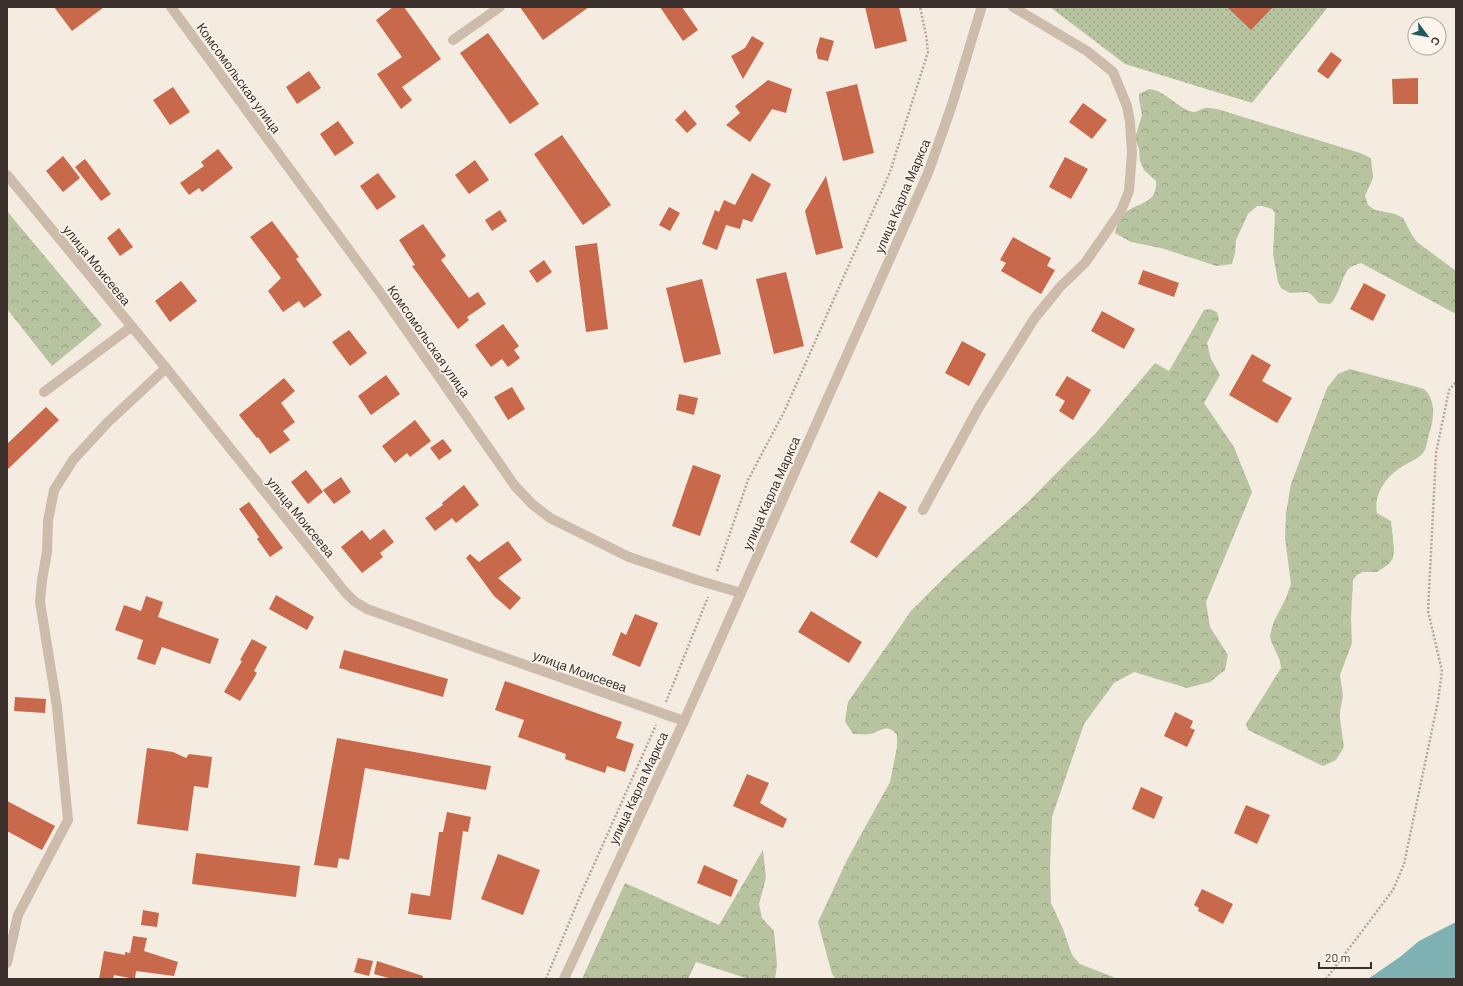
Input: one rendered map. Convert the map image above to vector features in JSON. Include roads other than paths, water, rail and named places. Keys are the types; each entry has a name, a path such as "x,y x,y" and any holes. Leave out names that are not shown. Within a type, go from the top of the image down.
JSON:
{"street":[{"name":"Комсомольская улица","path":"171,7 378,291 514,486 532,504 550,518 629,557 741,593"},
{"path":"452,40 500,7"},
{"path":"923,510 979,407 1034,319 1060,287 1089,258 1121,211 1129,190 1132,153 1130,122 1127,106 1113,72 1087,51 1013,7"},
{"name":"улица Карла Маркса","path":"564,979 684,721 928,173 952,105 981,8"},
{"name":"улица Моисеева","path":"7,175 166,368 345,592 354,601 367,609 684,721"},
{"path":"44,392 131,327"},
{"path":"7,963 18,915 68,820 57,707 40,602 47,552 48,521 54,490 73,460 108,422 166,368"}],"water":[{"path":"1456,922 1456,979 1368,979 1400,957 1419,941"}]}
